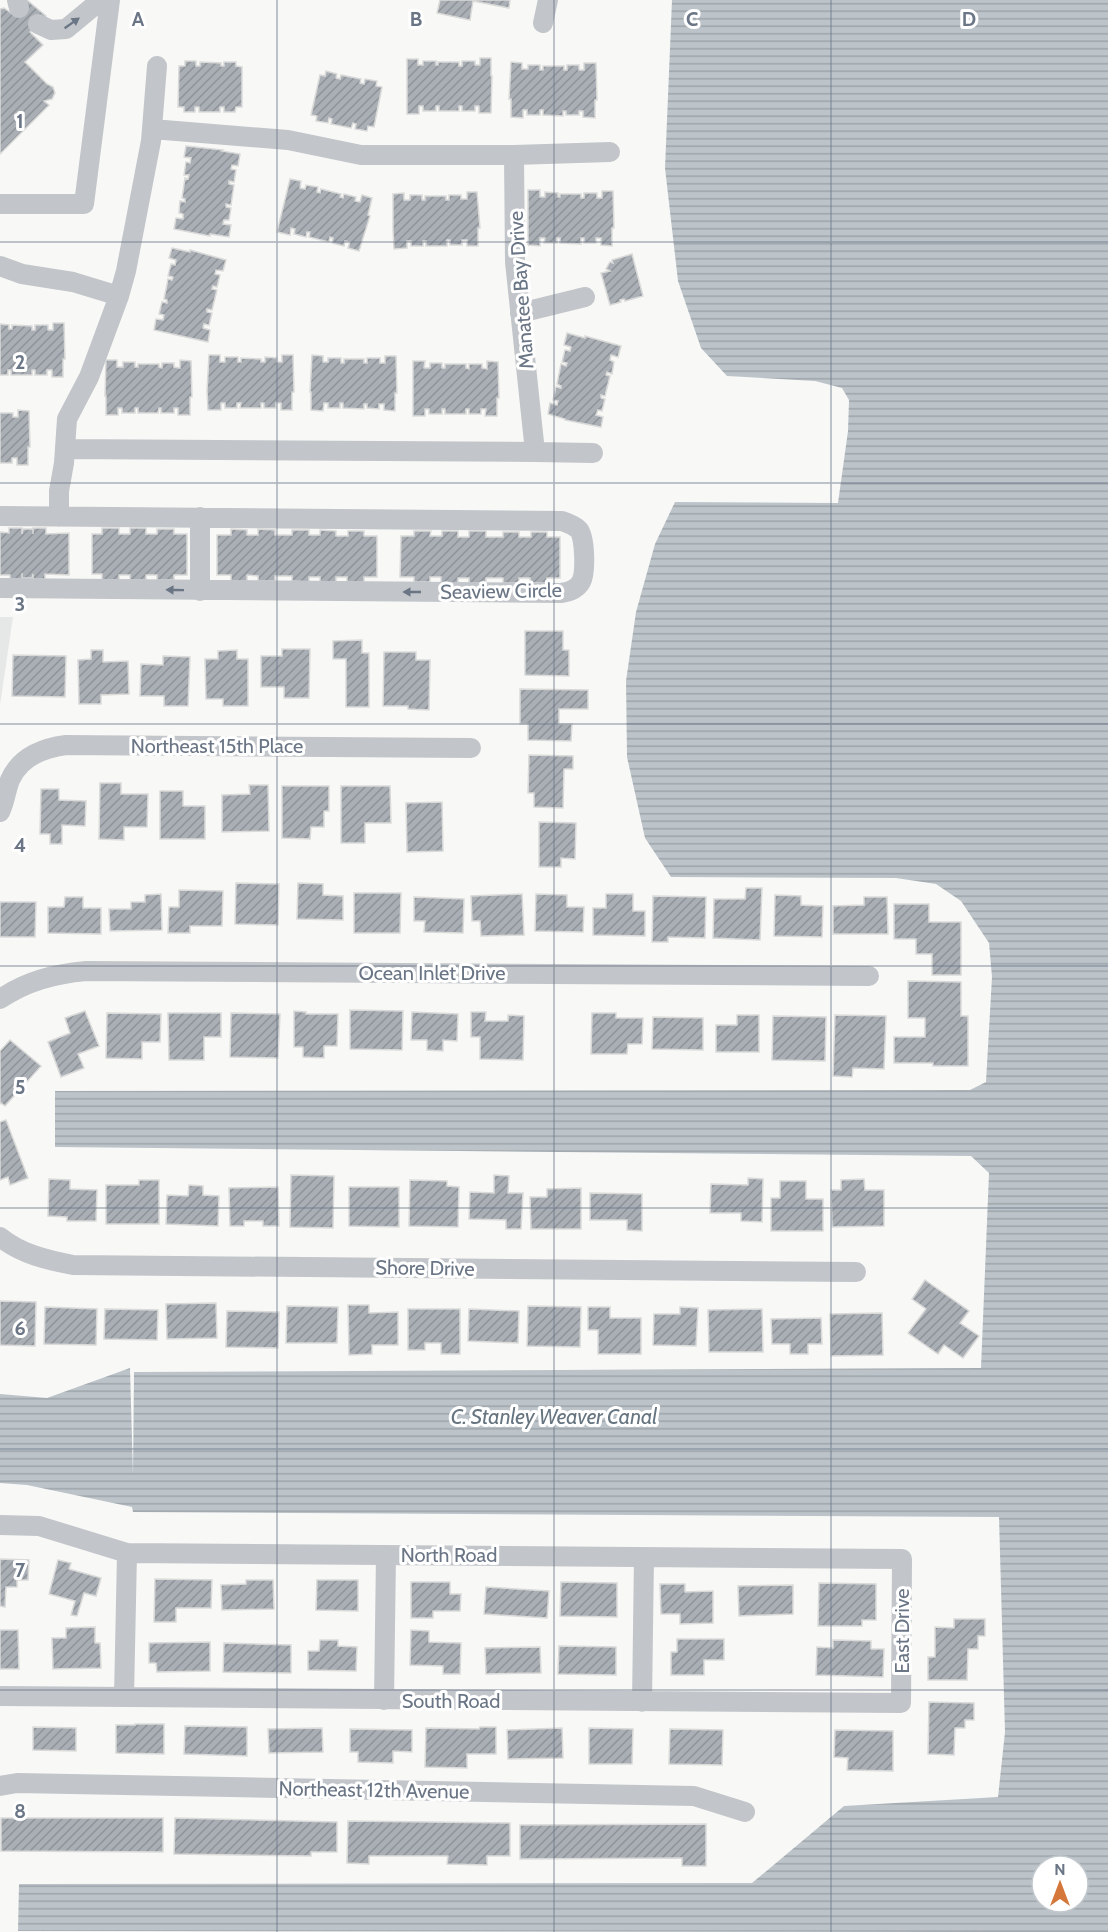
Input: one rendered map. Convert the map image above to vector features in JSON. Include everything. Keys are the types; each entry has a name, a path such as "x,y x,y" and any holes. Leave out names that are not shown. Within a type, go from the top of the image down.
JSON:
{"street":[{"path":"38,24 51,30 66,29 101,0"},
{"path":"0,204 84,204 110,0"},
{"path":"543,23 548,0"},
{"path":"59,517 59,491 64,464 67,419 89,377 126,271 151,141 157,66"},
{"path":"152,129 288,140 361,155 514,155 610,152"},
{"name":"Manatee Bay Drive","path":"514,155 515,262 535,452"},
{"path":"0,266 22,274 73,282 119,296"},
{"path":"0,283 22,274"},
{"path":"520,313 585,297"},
{"path":"65,449 593,453"},
{"name":"Seaview Circle","path":"0,516 562,521 578,529 583,537 581,582 568,592 561,593 0,588"},
{"path":"200,591 201,517"},
{"name":"Northeast 15th Place","path":"0,812 10,780 17,768 39,751 66,745 471,748"},
{"name":"Ocean Inlet Drive","path":"0,999 37,979 61,973 86,971 869,976"},
{"name":"Shore Drive","path":"0,1237 26,1252 49,1261 73,1265 856,1272"},
{"name":"North Road","path":"0,1525 39,1526 127,1553 902,1559"},
{"path":"123,1697 127,1553"},
{"path":"384,1700 386,1555"},
{"path":"642,1702 644,1557"},
{"name":"East Drive","path":"901,1704 902,1559"},
{"name":"South Road","path":"0,1696 901,1704"},
{"name":"Northeast 12th Avenue","path":"0,1786 17,1783 694,1796 745,1812"}],"shaded area":[{"path":"0,617 13,617 0,705"}],"water":[{"name":"C. Stanley Weaver Canal","path":"672,0 1108,0 1108,1932 18,1931 19,1884 752,1883 844,1806 998,1797 1005,1732 999,1517 133,1512 132,1507 27,1485 0,1483 0,1394 47,1398 130,1368 133,1475 134,1372 981,1368 989,1173 971,1156 55,1147 55,1091 970,1090 986,1082 992,977 989,943 961,901 936,884 896,878 671,877 645,838 627,757 626,681 636,612 655,544 675,502 838,503 848,431 849,400 842,388 815,381 727,376 701,348 678,281 665,168"}],"building":[{"path":"27,0 46,16 30,32 43,45 25,62 53,87 55,93 52,99 44,101 49,105 0,154 0,9 4,8 14,15"},
{"path":"440,0 510,0 509,8 473,1 470,20 437,13"},
{"path":"480,58 491,58 491,113 479,113 479,106 475,106 475,111 462,111 462,106 459,106 459,111 439,111 439,106 436,106 436,111 423,111 423,106 419,106 419,114 407,114 407,59 418,59 418,65 423,65 423,61 436,61 436,65 438,62 459,62 459,66 462,66 462,61 475,61 475,65 480,65"},
{"path":"185,61 196,61 196,66 200,66 200,62 221,63 221,66 224,66 224,62 236,62 236,66 242,67 242,107 236,107 235,112 224,112 224,107 220,107 220,112 199,112 199,107 195,107 195,112 184,112 184,107 178,107 179,66 185,66"},
{"path":"511,62 522,63 522,69 528,69 528,65 540,65 540,70 543,70 543,66 564,66 564,70 567,70 567,65 579,65 579,70 584,70 584,63 596,63 595,118 583,117 583,111 579,111 579,115 566,115 566,111 563,111 563,116 543,115 543,110 540,110 540,115 527,115 527,110 523,110 523,118 511,117 511,99 509,99"},
{"path":"326,71 337,74 336,78 340,79 341,75 361,79 360,83 364,84 365,79 377,81 376,86 382,87 374,127 368,126 367,131 355,129 356,124 353,123 351,128 331,124 332,119 329,118 328,123 316,121 317,116 311,115 320,75 325,76"},
{"path":"186,146 240,154 238,166 232,165 231,169 236,170 234,182 229,181 229,184 234,185 231,205 226,204 226,207 231,208 229,220 224,220 223,224 231,225 229,237 174,229 176,218 183,219 183,214 179,213 180,201 185,202 182,198 185,178 188,179 189,175 184,175 186,162 190,163 191,158 184,157"},
{"path":"290,179 301,181 300,188 305,189 306,185 318,187 317,192 320,193 321,189 341,194 340,197 343,198 344,194 356,197 355,201 360,202 362,195 372,198 368,215 370,216 359,251 348,248 350,242 345,241 344,246 332,243 333,238 330,237 329,242 309,237 310,232 307,232 306,237 294,234 295,229 291,228 290,235 277,232"},
{"path":"528,190 540,190 540,197 545,197 545,192 558,193 558,197 560,194 581,194 581,198 584,198 584,193 597,193 597,198 602,198 602,191 613,191 612,246 601,245 601,238 596,238 596,243 584,243 584,238 581,238 581,244 560,243 560,238 557,238 557,243 544,243 545,238 540,238 540,246 528,245"},
{"path":"467,192 477,192 480,228 478,228 478,246 467,246 467,240 462,240 462,245 450,245 450,240 447,240 447,246 426,246 426,241 423,241 423,246 411,246 411,241 407,241 407,248 394,249 393,194 404,193 404,200 410,200 410,195 422,195 422,200 425,200 425,196 446,196 446,200 449,200 449,195 461,195 461,199 467,199"},
{"path":"172,248 190,252 190,250 226,260 223,271 216,270 215,274 220,275 217,287 213,286 212,289 217,290 212,310 207,309 207,312 212,313 209,325 204,324 203,328 210,330 208,342 154,330 156,319 163,320 164,315 159,314 162,302 167,303 164,299 168,279 172,280 173,277 168,276 171,264 175,265 176,260 169,258"},
{"path":"632,254 643,296 625,301 620,300 621,302 610,305 601,273 610,271 606,269 610,262 613,263 612,260"},
{"path":"53,323 64,323 63,377 52,377 52,370 47,370 47,375 35,375 35,370 32,370 32,375 11,375 11,370 8,370 8,375 0,375 0,324 9,325 9,329 12,329 12,325 32,326 32,330 35,330 35,325 48,325 48,330 53,330"},
{"path":"567,333 621,346 618,357 611,355 610,360 614,362 612,374 607,372 606,375 610,376 605,396 601,395 601,398 605,399 602,411 598,410 596,415 603,417 601,427 548,414 550,403 557,405 558,401 553,400 556,387 561,388 557,384 561,364 566,366 567,363 562,362 565,350 570,351 571,347 564,345"},
{"path":"209,355 220,355 220,362 225,362 225,357 238,357 238,362 241,362 241,358 261,359 261,362 265,362 265,357 277,358 277,362 282,362 282,355 293,355 292,410 281,410 281,403 276,403 276,408 264,408 264,403 261,403 261,408 240,408 241,403 237,403 237,408 225,408 225,403 221,403 221,410 208,410"},
{"path":"312,355 323,356 323,362 328,362 328,358 341,358 341,363 344,363 344,359 364,359 364,363 367,363 367,358 380,358 380,363 385,363 385,356 396,356 395,411 384,410 384,404 379,404 379,409 367,408 367,404 364,404 364,409 343,408 343,403 340,403 340,408 328,408 328,403 324,403 323,411 311,410"},
{"path":"106,360 117,360 117,367 123,367 123,362 135,362 135,367 138,367 138,364 159,364 162,368 162,363 174,363 174,367 180,368 180,360 191,361 190,415 178,415 178,408 174,408 174,413 161,413 161,408 159,408 158,413 138,413 138,408 135,408 135,413 122,413 122,408 118,408 118,415 106,415"},
{"path":"413,361 425,361 424,368 430,368 430,363 442,363 442,368 445,368 445,364 466,364 466,368 469,369 469,364 482,364 482,368 487,369 487,361 498,362 497,416 485,416 486,409 481,409 481,414 469,414 469,409 466,409 466,414 445,414 445,409 442,409 442,414 429,414 429,409 425,409 425,416 413,416"},
{"path":"18,410 29,411 28,465 17,465 17,458 12,458 12,463 0,463 0,413 13,413 13,417 18,417"},
{"path":"9,528 22,528 22,534 23,529 33,528 46,528 46,534 69,533 69,575 45,574 45,579 33,579 33,574 32,578 10,579 10,575 0,575 0,532 9,533"},
{"path":"102,528 119,528 119,534 130,534 130,528 146,528 146,534 157,534 157,529 174,529 174,534 187,534 187,575 174,575 174,580 157,580 157,575 146,575 146,580 130,580 130,575 119,575 119,580 102,580 102,574 92,574 92,534 102,534"},
{"path":"231,529 247,530 247,535 258,535 258,529 275,530 275,535 292,535 292,530 309,530 309,535 320,535 320,530 336,531 336,536 348,536 348,531 364,531 364,536 377,536 377,577 364,577 364,582 347,582 347,577 336,577 336,582 320,582 320,577 309,577 309,582 292,581 292,576 275,576 275,581 258,581 258,576 247,575 247,581 231,581 231,575 217,575 217,535 231,535"},
{"path":"414,531 431,531 430,536 442,536 442,531 458,531 458,537 469,537 469,531 486,531 486,537 503,537 503,532 519,532 519,537 531,537 531,532 547,532 547,537 560,537 560,578 547,578 547,583 530,583 530,578 519,578 519,583 503,583 503,578 486,578 486,583 469,583 469,578 458,578 458,583 441,583 441,577 430,577 430,582 414,582 414,577 400,577 401,536 414,536"},
{"path":"525,631 563,631 563,650 569,650 569,676 525,675"},
{"path":"362,640 362,653 369,653 369,707 346,707 346,659 333,659 333,641"},
{"path":"282,649 310,649 309,698 284,698 284,687 261,687 261,656 282,656"},
{"path":"91,650 103,650 103,662 128,661 129,694 101,695 101,704 79,704 78,660 91,659"},
{"path":"237,650 237,659 248,659 248,706 223,706 223,699 206,699 205,659 218,659 218,651"},
{"path":"384,652 416,652 416,660 430,660 429,710 408,709 408,706 383,706"},
{"path":"13,655 66,656 65,697 12,696"},
{"path":"163,656 190,657 188,706 164,706 164,696 140,696 141,664 163,665"},
{"path":"520,689 588,690 588,709 559,709 559,724 572,724 571,741 528,740 528,724 520,724"},
{"path":"529,755 573,756 573,769 564,769 563,808 534,807 534,793 528,793"},
{"path":"100,783 121,783 121,794 148,794 147,827 124,827 124,840 99,839"},
{"path":"249,785 268,785 269,831 222,832 222,795 250,794"},
{"path":"282,786 329,786 329,811 324,811 324,827 311,827 310,839 282,838"},
{"path":"341,786 390,786 391,823 365,823 365,843 341,843"},
{"path":"41,789 59,789 59,800 86,801 85,826 62,825 62,844 50,844 50,834 40,834"},
{"path":"160,791 183,791 183,806 205,806 205,839 160,839"},
{"path":"442,802 443,851 407,852 406,803"},
{"path":"539,822 576,823 575,859 561,858 561,867 539,867"},
{"path":"236,883 279,884 278,925 235,924"},
{"path":"298,883 323,884 323,895 343,896 343,920 297,919"},
{"path":"746,888 762,888 760,940 713,938 714,899 745,899"},
{"path":"179,890 223,891 222,926 190,926 190,933 168,933 169,907 179,907"},
{"path":"354,893 401,893 400,933 354,933"},
{"path":"161,894 162,930 110,931 109,909 131,909 131,902 145,902 145,895"},
{"path":"522,894 524,935 481,936 480,921 472,921 471,896"},
{"path":"536,894 567,895 567,907 584,907 583,932 535,931"},
{"path":"606,894 633,894 633,911 645,911 645,936 593,935 593,908 606,908"},
{"path":"775,895 801,896 801,905 823,906 822,937 774,936"},
{"path":"653,896 706,897 705,938 668,937 668,942 652,942"},
{"path":"65,897 83,897 83,908 101,908 101,934 48,933 48,907 64,907"},
{"path":"414,897 464,899 463,933 424,932 425,921 414,921"},
{"path":"864,897 887,897 888,934 833,934 833,906 864,905"},
{"path":"0,902 36,902 35,937 0,937"},
{"path":"894,904 929,904 929,922 961,922 961,975 932,975 932,954 916,954 916,939 894,939"},
{"path":"908,981 961,982 961,1016 968,1016 968,1066 894,1063 894,1037 925,1037 925,1018 908,1018"},
{"path":"350,1010 403,1011 402,1050 350,1049"},
{"path":"85,1011 99,1046 78,1054 84,1068 61,1077 48,1042 70,1033 65,1018"},
{"path":"294,1011 306,1012 306,1014 338,1014 337,1046 324,1046 324,1058 303,1057 303,1047 294,1047"},
{"path":"412,1012 458,1014 457,1041 443,1040 443,1051 427,1050 427,1040 411,1040"},
{"path":"471,1012 486,1012 485,1021 508,1021 508,1015 524,1016 523,1060 480,1059 480,1037 471,1037"},
{"path":"107,1013 161,1014 160,1042 142,1042 142,1059 106,1058"},
{"path":"168,1013 221,1013 221,1037 204,1037 204,1060 169,1060"},
{"path":"231,1013 280,1014 278,1058 230,1057"},
{"path":"592,1013 616,1013 616,1018 643,1018 642,1044 628,1044 627,1054 591,1054"},
{"path":"737,1015 759,1015 759,1052 716,1052 716,1025 737,1025"},
{"path":"835,1015 886,1016 884,1069 853,1068 852,1077 833,1076"},
{"path":"773,1016 826,1017 825,1061 772,1060"},
{"path":"653,1017 703,1018 703,1050 652,1049"},
{"path":"10,1040 41,1066 5,1106 0,1104 0,1051"},
{"path":"6,1120 28,1178 10,1185 8,1177 0,1180 0,1122"},
{"path":"291,1175 334,1176 333,1228 290,1227"},
{"path":"494,1175 509,1176 508,1193 523,1193 521,1229 506,1229 506,1220 469,1219 470,1192 494,1193"},
{"path":"748,1178 763,1179 762,1222 741,1221 741,1213 710,1213 711,1184 748,1185"},
{"path":"49,1179 70,1180 70,1189 97,1190 96,1221 67,1221 67,1217 48,1216"},
{"path":"864,1179 865,1190 884,1190 884,1226 832,1227 831,1190 841,1190 841,1180"},
{"path":"139,1180 159,1180 159,1224 106,1224 106,1185 139,1185"},
{"path":"410,1180 447,1181 447,1186 459,1187 458,1227 409,1226"},
{"path":"780,1181 806,1181 806,1199 823,1199 823,1231 771,1231 771,1198 780,1198"},
{"path":"189,1185 203,1186 203,1195 219,1196 218,1226 166,1224 167,1195 188,1196"},
{"path":"278,1187 279,1226 263,1226 263,1221 244,1221 244,1226 230,1226 229,1188"},
{"path":"349,1187 399,1187 399,1227 349,1226"},
{"path":"581,1188 581,1229 531,1229 530,1197 547,1197 547,1189"},
{"path":"590,1193 642,1194 642,1231 627,1230 627,1220 590,1220"},
{"path":"925,1280 969,1311 960,1323 979,1336 963,1358 944,1345 938,1354 908,1333 926,1309 912,1299"},
{"path":"0,1301 36,1302 35,1346 0,1345"},
{"path":"216,1303 217,1338 167,1339 166,1304"},
{"path":"348,1305 369,1305 369,1313 398,1312 398,1345 372,1345 372,1354 349,1355"},
{"path":"287,1306 338,1307 337,1343 286,1343"},
{"path":"528,1306 581,1307 580,1347 527,1346"},
{"path":"45,1307 97,1309 96,1345 44,1344"},
{"path":"588,1307 610,1307 610,1318 641,1318 641,1354 598,1354 598,1330 588,1330"},
{"path":"680,1307 698,1308 696,1346 653,1345 654,1314 680,1314"},
{"path":"105,1309 158,1310 157,1340 104,1339"},
{"path":"408,1309 460,1309 460,1354 441,1354 441,1343 425,1343 425,1350 408,1350"},
{"path":"469,1309 519,1311 518,1343 468,1341"},
{"path":"762,1309 763,1352 709,1352 708,1310"},
{"path":"227,1311 279,1312 278,1348 226,1347"},
{"path":"882,1313 883,1355 831,1356 830,1314"},
{"path":"821,1318 822,1344 808,1344 808,1354 790,1354 790,1344 772,1344 771,1319"},
{"path":"0,1559 29,1560 28,1580 17,1580 17,1587 6,1587 5,1607 0,1606"},
{"path":"58,1560 71,1563 69,1569 101,1578 96,1596 84,1593 77,1616 71,1615 75,1601 49,1594"},
{"path":"155,1579 212,1580 211,1608 176,1608 176,1622 154,1622"},
{"path":"246,1580 273,1580 274,1609 222,1610 221,1585 246,1584"},
{"path":"317,1580 358,1580 358,1611 316,1610"},
{"path":"411,1582 450,1582 450,1594 461,1594 460,1611 433,1611 433,1618 411,1618"},
{"path":"561,1582 617,1583 617,1617 560,1616"},
{"path":"819,1583 876,1584 876,1620 862,1620 862,1626 818,1626"},
{"path":"660,1584 685,1584 685,1592 713,1591 713,1623 680,1624 680,1614 661,1614"},
{"path":"793,1585 793,1614 739,1616 738,1586"},
{"path":"486,1587 549,1591 547,1618 484,1614"},
{"path":"954,1619 985,1619 985,1636 978,1636 978,1649 968,1649 967,1680 928,1680 928,1657 935,1657 935,1627 954,1628"},
{"path":"95,1627 95,1643 100,1643 101,1668 53,1669 52,1638 66,1638 66,1628"},
{"path":"0,1630 18,1630 19,1669 0,1669"},
{"path":"411,1630 429,1631 429,1642 461,1643 460,1674 443,1674 443,1666 410,1665"},
{"path":"677,1639 724,1639 724,1660 704,1660 704,1675 671,1675 671,1652 677,1652"},
{"path":"320,1640 338,1640 338,1646 357,1647 356,1671 308,1670 308,1651 319,1651"},
{"path":"833,1640 871,1641 871,1649 884,1649 883,1677 816,1675 817,1647 833,1648"},
{"path":"210,1642 210,1671 157,1672 156,1663 149,1663 149,1643"},
{"path":"224,1643 291,1645 291,1673 223,1672"},
{"path":"559,1646 616,1647 616,1675 558,1674"},
{"path":"540,1647 541,1673 486,1674 485,1648"},
{"path":"929,1702 974,1703 974,1720 965,1720 965,1728 955,1728 954,1755 928,1754"},
{"path":"164,1724 164,1754 116,1753 116,1725"},
{"path":"185,1726 247,1727 247,1756 184,1754"},
{"path":"33,1727 76,1728 76,1751 33,1750"},
{"path":"480,1727 496,1727 496,1754 467,1754 467,1768 425,1767 426,1728 479,1729"},
{"path":"322,1728 323,1752 269,1753 268,1729"},
{"path":"562,1728 563,1758 508,1759 507,1730"},
{"path":"589,1728 633,1729 632,1764 589,1764"},
{"path":"350,1729 412,1730 412,1752 393,1751 393,1763 358,1762 358,1752 350,1752"},
{"path":"670,1729 723,1730 722,1765 669,1764"},
{"path":"835,1730 893,1731 893,1771 847,1770 848,1758 834,1757"},
{"path":"1,1818 163,1818 163,1852 1,1851"},
{"path":"175,1818 337,1822 337,1852 311,1852 311,1856 174,1854"},
{"path":"348,1821 510,1823 510,1856 487,1856 487,1865 447,1864 448,1856 369,1856 369,1864 347,1863"},
{"path":"706,1824 706,1866 682,1866 682,1858 520,1859 520,1825"}]}
